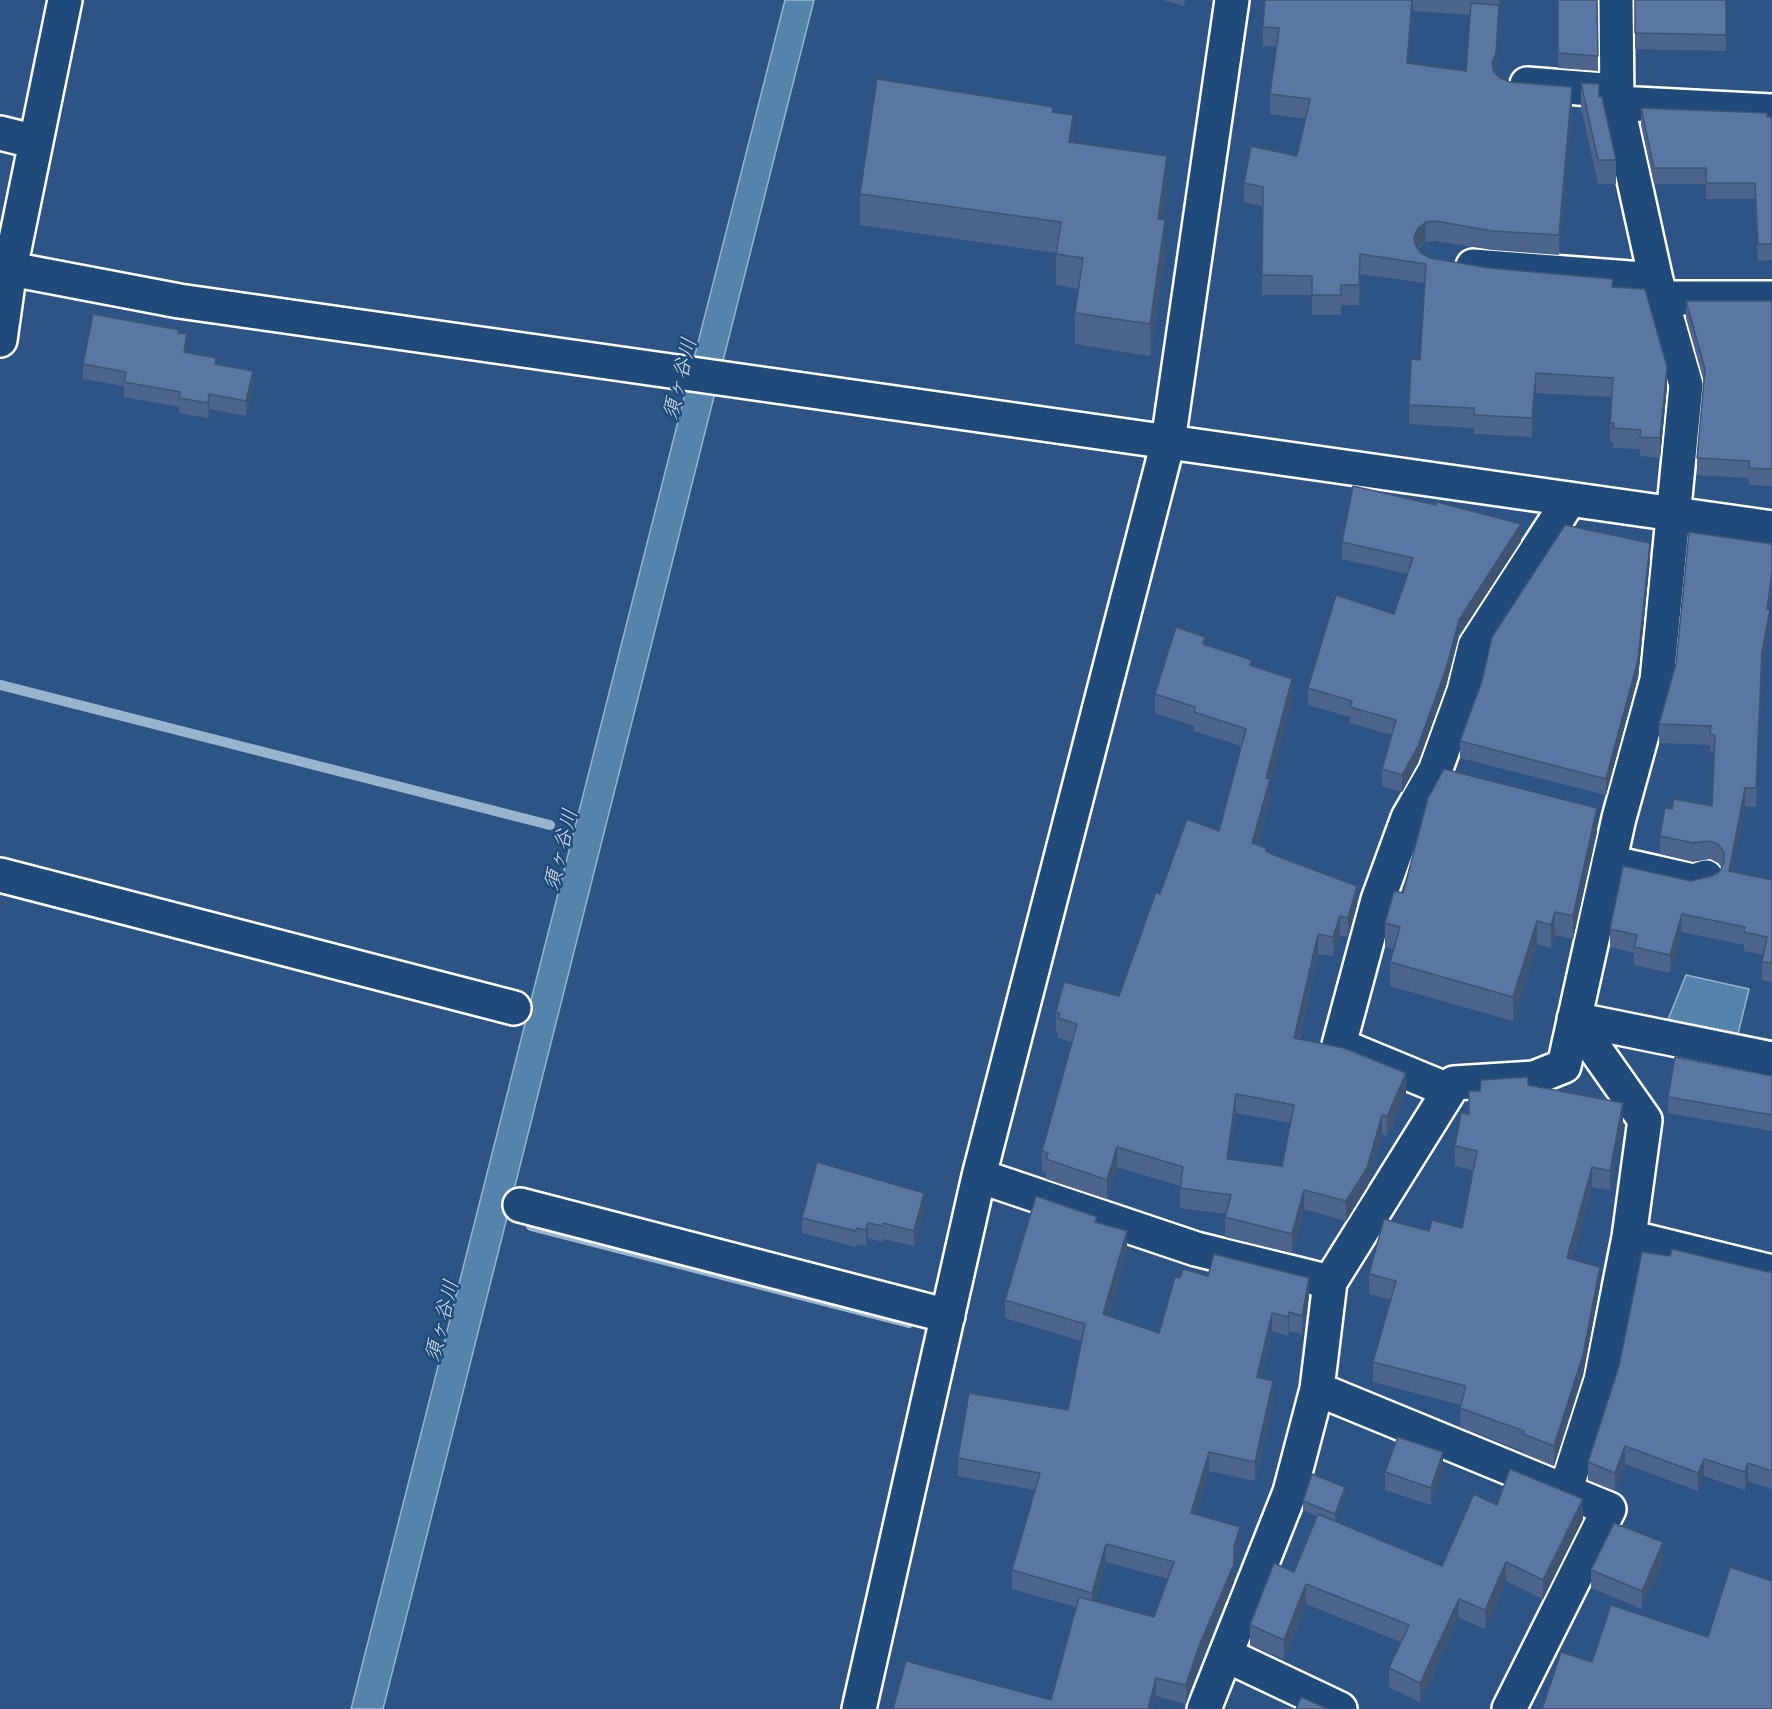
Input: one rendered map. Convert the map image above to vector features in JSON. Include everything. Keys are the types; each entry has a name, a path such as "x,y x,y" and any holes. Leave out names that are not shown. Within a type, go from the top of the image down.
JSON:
{"street":[{"path":"0,340 5,268 36,142 65,0"},
{"path":"859,1709 979,1176 1168,442 1232,0"},
{"path":"1204,1709 1290,1492 1317,1389 1330,1282 1454,1083 1534,1078 1564,1066 1619,818 1657,680 1686,385 1658,289 1617,97 1616,0"},
{"path":"1511,82 1617,97 1772,111"},
{"path":"0,133 36,142"},
{"path":"1444,261 1490,269 1658,289 1772,298"},
{"path":"5,268 179,301 1772,528"},
{"path":"1448,1090 1339,1045 1378,900 1408,818 1435,771 1464,691 1475,646 1570,499"},
{"path":"1435,771 1470,780"},
{"path":"1584,809 1619,818"},
{"path":"1609,862 1694,881 1706,877"},
{"path":"0,874 514,1008"},
{"path":"1574,1019 1772,1059"},
{"path":"1565,1492 1601,1380 1629,1237 1646,1120 1574,1019"},
{"path":"979,1176 1196,1249 1330,1282"},
{"path":"520,1205 948,1316"},
{"path":"1629,1237 1772,1272"},
{"path":"1317,1389 1609,1509 1509,1709"},
{"path":"1226,1655 1340,1709"}],"water":[{"path":"785,0 814,0 383,1709 351,1709"},
{"path":"1686,975 1749,989 1737,1038 1667,1022"}],"building":[{"path":"1265,0 1412,0 1407,63 1466,71 1471,3 1499,5 1496,53 1492,63 1494,72 1500,78 1510,82 1572,87 1559,235 1492,231 1436,221 1426,222 1418,228 1414,237 1415,245 1421,253 1430,258 1489,268 1613,279 1612,287 1645,289 1667,367 1660,438 1640,437 1641,430 1613,428 1614,423 1610,423 1613,378 1536,373 1532,418 1474,415 1474,408 1409,405 1411,359 1420,360 1426,264 1360,254 1359,285 1341,285 1341,295 1312,295 1312,276 1262,275 1263,187 1244,183 1251,146 1297,156 1310,99 1270,94 1279,28 1263,27"},
{"path":"1558,0 1597,0 1598,56 1558,53"},
{"path":"1635,0 1726,0 1726,35 1635,33"},
{"path":"877,79 1053,107 1052,112 1073,115 1069,142 1167,156 1158,219 1165,220 1150,324 1075,313 1083,258 1056,254 1061,222 860,194"},
{"path":"1581,83 1599,84 1599,97 1602,97 1616,160 1598,160"},
{"path":"1641,108 1767,113 1767,117 1772,117 1772,244 1758,244 1755,183 1706,183 1706,168 1654,168"},
{"path":"1686,301 1772,301 1772,469 1749,468 1749,461 1697,458 1705,369"},
{"path":"93,314 179,330 178,333 187,334 184,352 216,358 215,364 253,371 246,401 209,394 208,403 179,398 180,392 124,382 126,372 83,364"},
{"path":"1353,486 1436,505 1437,502 1521,524 1459,620 1446,669 1418,746 1402,775 1382,769 1396,720 1350,707 1352,701 1308,688 1336,595 1394,614 1413,558 1342,542"},
{"path":"1565,525 1650,543 1638,660 1606,779 1460,741 1482,681 1492,637"},
{"path":"1689,532 1772,544 1772,573 1767,609 1770,610 1762,652 1756,788 1745,788 1729,871 1772,880 1772,963 1762,962 1767,937 1744,932 1745,927 1682,914 1670,955 1634,947 1637,935 1610,929 1623,866 1691,881 1712,876 1720,871 1724,862 1724,852 1718,844 1710,841 1693,843 1660,836 1665,808 1672,809 1674,799 1712,806 1715,735 1710,734 1711,726 1659,724 1676,664"},
{"path":"1176,627 1205,637 1203,644 1252,660 1250,665 1292,679 1266,778 1270,779 1252,843 1266,848 1266,851 1274,855 1357,886 1348,918 1340,916 1333,937 1318,934 1294,1038 1344,1048 1406,1073 1387,1117 1382,1115 1367,1168 1346,1201 1304,1190 1292,1234 1225,1217 1231,1195 1180,1188 1183,1167 1117,1147 1107,1180 1046,1159 1048,1153 1042,1151 1077,1024 1058,1018 1060,1014 1056,1012 1064,982 1119,996 1156,892 1160,894 1187,819 1219,831 1246,729 1194,712 1195,707 1155,694","holes":["1236,1094 1294,1105 1282,1166 1227,1159"]},
{"path":"1444,769 1597,808 1573,916 1555,912 1551,925 1537,921 1513,997 1390,962 1400,927 1385,923 1394,891 1403,893 1428,798"},
{"path":"1675,1057 1772,1076 1772,1115 1668,1097"},
{"path":"1528,1077 1528,1085 1623,1103 1610,1171 1592,1167 1567,1258 1600,1267 1583,1355 1554,1446 1523,1434 1524,1431 1460,1408 1466,1386 1373,1362 1396,1281 1369,1274 1384,1219 1429,1231 1432,1220 1462,1228 1477,1151 1455,1146 1461,1113 1469,1114 1469,1091 1480,1091 1481,1080"},
{"path":"817,1162 924,1193 914,1231 883,1223 883,1226 868,1223 866,1230 857,1228 856,1231 802,1218"},
{"path":"1036,1196 1097,1217 1095,1222 1127,1231 1103,1314 1159,1333 1175,1277 1180,1278 1183,1269 1208,1276 1214,1254 1309,1278 1302,1316 1289,1312 1288,1317 1272,1313 1257,1377 1273,1381 1255,1462 1209,1452 1191,1513 1240,1527 1234,1547 1234,1564 1199,1646 1186,1685 1156,1678 1148,1709 893,1709 906,1661 1051,1700 1079,1597 1154,1617 1174,1562 1106,1544 1092,1593 1012,1570 1040,1473 958,1458 969,1393 1068,1410 1085,1324 1005,1300"},
{"path":"1672,1249 1772,1272 1772,1471 1748,1463 1745,1472 1704,1459 1698,1473 1625,1446 1615,1473 1588,1462 1619,1366 1642,1252 1670,1256"},
{"path":"1398,1437 1443,1452 1431,1488 1385,1472"},
{"path":"1510,1469 1583,1499 1543,1580 1506,1562 1485,1610 1459,1599 1420,1683 1389,1668 1409,1625 1306,1584 1284,1640 1250,1625 1274,1563 1294,1572 1318,1514 1442,1566 1474,1494 1497,1505"},
{"path":"1312,1474 1345,1487 1335,1514 1303,1501"},
{"path":"1614,1523 1663,1542 1642,1591 1591,1570"},
{"path":"1730,1567 1772,1581 1772,1709 1542,1709 1561,1652 1592,1662 1611,1605 1708,1637"},
{"path":"1301,1697 1328,1709 1296,1709"}],"waterway":[{"name":"須ヶ谷川","path":"1,685 550,825"},
{"path":"531,1226 909,1323"}]}
